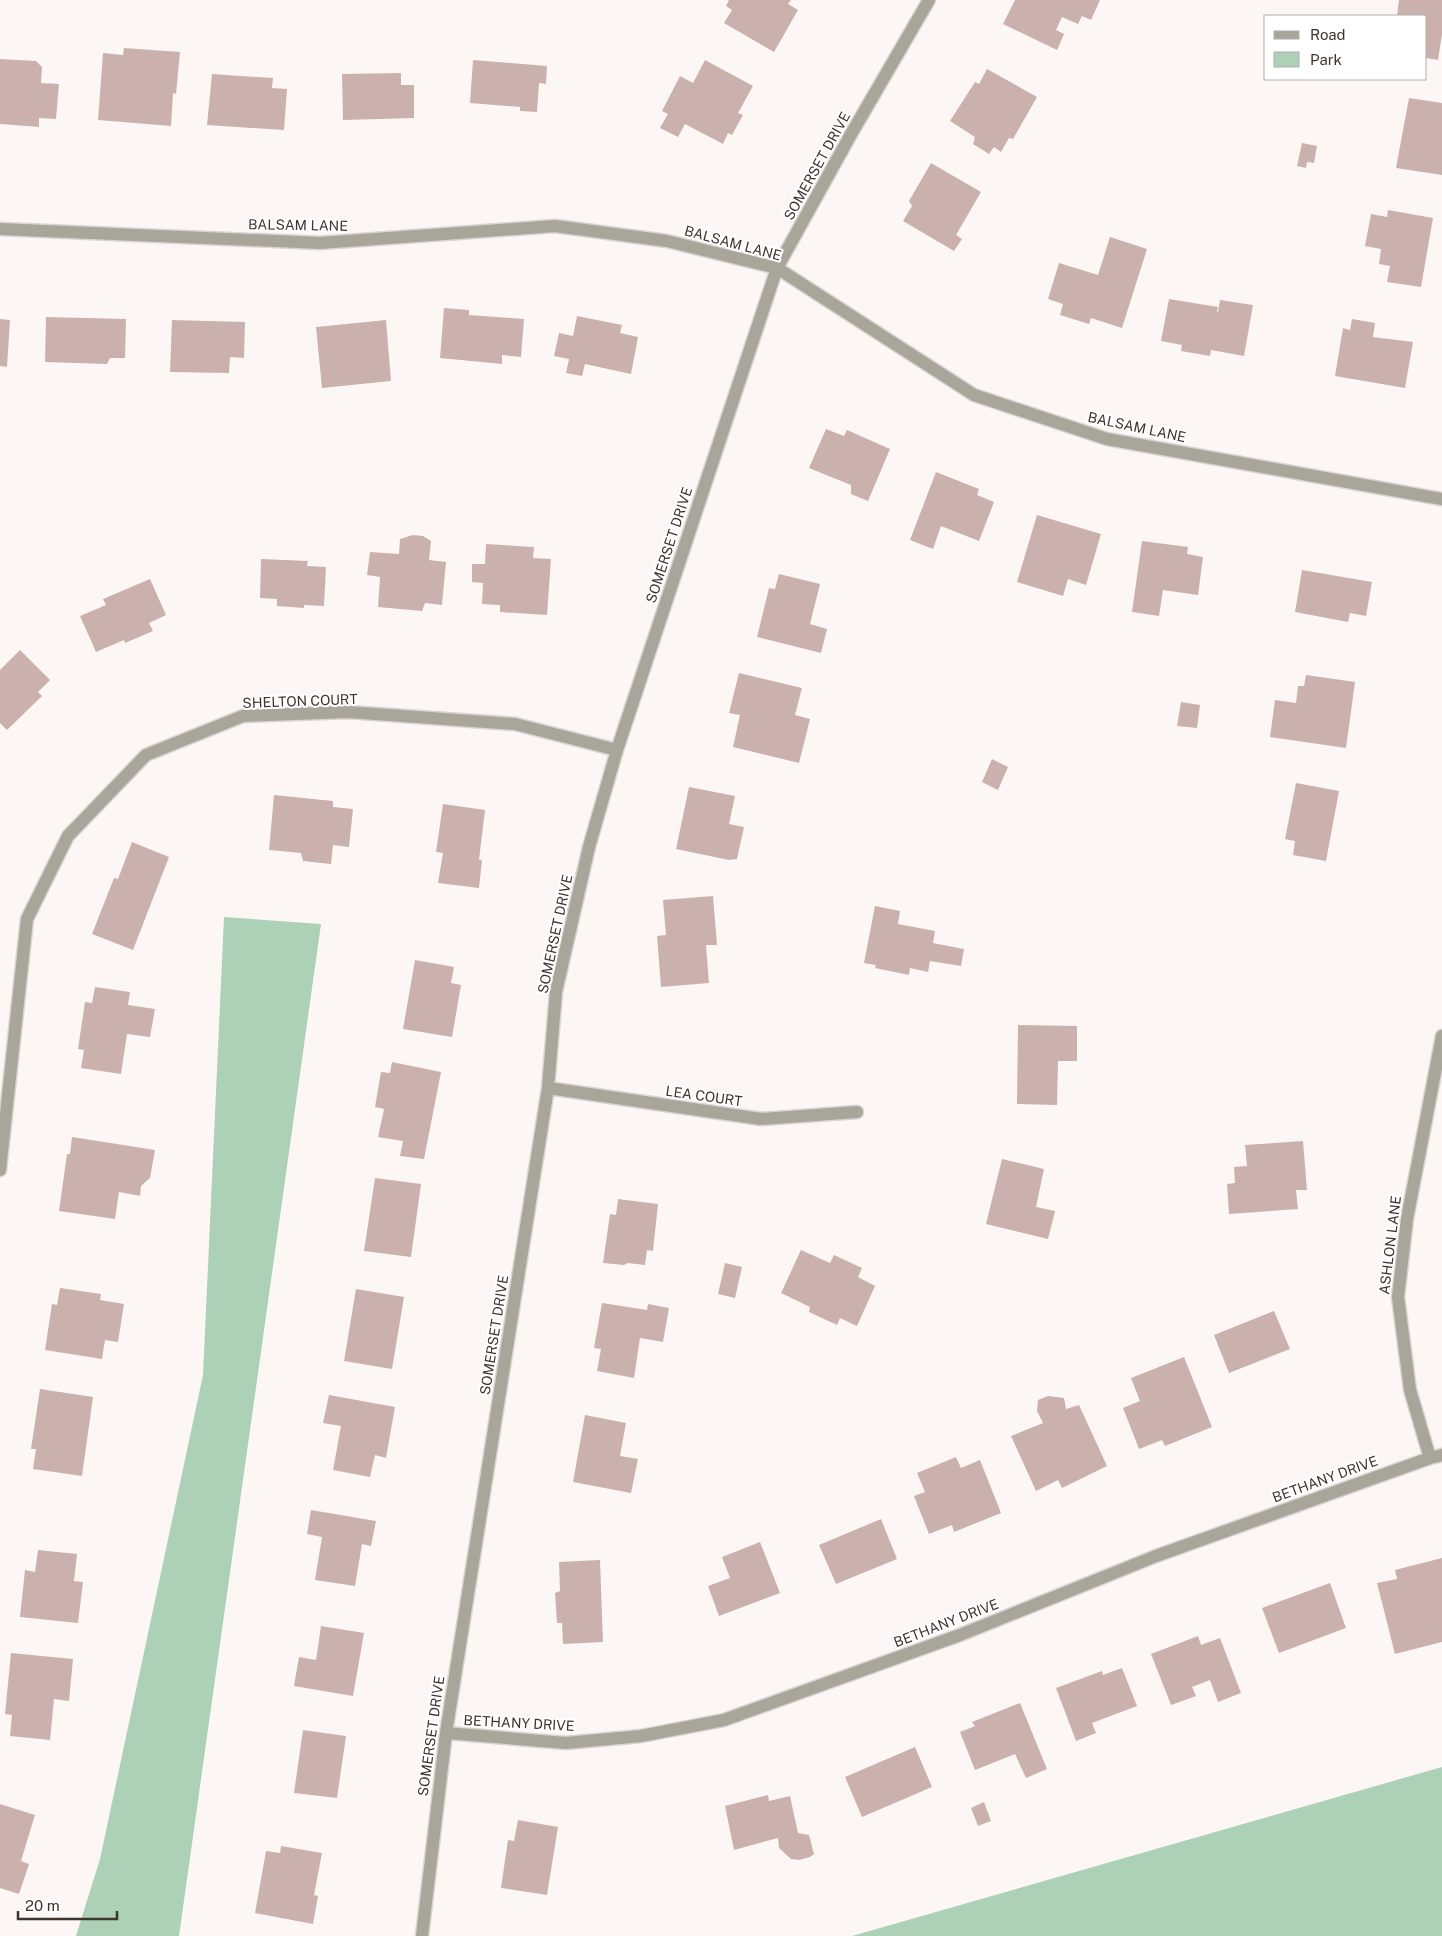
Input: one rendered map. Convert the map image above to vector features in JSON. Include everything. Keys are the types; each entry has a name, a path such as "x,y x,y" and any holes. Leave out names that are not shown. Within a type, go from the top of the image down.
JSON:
{"street":[{"name":"SOMERSET DRIVE","path":"422,1936 446,1733 548,1088 556,992 589,848 617,750 777,268 850,136 929,0"},
{"name":"BALSAM LANE","path":"0,230 320,243 555,226 667,241 777,268 974,395 1107,439 1442,499"},
{"name":"SHELTON COURT","path":"0,1170 27,919 68,836 146,755 243,716 348,712 514,724 617,750"},
{"name":"ASHLON LANE","path":"1436,1457 1410,1390 1398,1297 1407,1219 1442,1036"},
{"name":"LEA COURT","path":"548,1088 760,1119 857,1112"},
{"name":"BETHANY DRIVE","path":"446,1733 566,1743 641,1736 724,1720 960,1635 1156,1556 1436,1457"}],"green space":[{"path":"224,917 321,924 179,1936 76,1936 100,1859 203,1375"},
{"path":"1442,1767 1442,1936 852,1936"}],"building":[{"path":"729,0 791,0 788,4 798,10 774,52 724,23 732,10 726,6"},
{"path":"1015,0 1100,0 1091,20 1082,16 1078,24 1062,17 1056,30 1064,34 1057,50 1003,24"},
{"path":"1399,0 1442,0 1442,34 1438,60 1427,58 1427,15 1397,15"},
{"path":"124,48 180,52 176,94 173,93 171,126 98,120 103,53 123,55"},
{"path":"0,59 36,61 42,67 41,83 59,84 56,119 39,118 39,127 0,124"},
{"path":"473,60 547,66 546,84 539,83 537,112 520,111 520,107 470,103"},
{"path":"705,60 753,86 738,113 743,115 732,135 728,133 723,144 685,124 678,137 660,128 668,114 662,111 680,76 693,83"},
{"path":"987,69 1037,97 1013,139 1009,138 1001,152 994,147 989,154 973,144 975,137 950,121 975,82 979,84"},
{"path":"401,73 401,85 414,85 414,118 343,120 342,74"},
{"path":"212,74 273,78 272,88 287,89 284,130 207,125"},
{"path":"1409,98 1442,103 1442,175 1396,168"},
{"path":"1302,143 1317,146 1314,163 1307,162 1306,168 1297,166"},
{"path":"931,163 981,192 956,235 962,239 954,251 903,221 912,206 909,201"},
{"path":"1388,210 1433,218 1421,287 1387,282 1390,266 1379,264 1381,249 1365,246 1371,214 1387,217"},
{"path":"1110,237 1147,249 1122,328 1091,318 1089,324 1060,315 1063,304 1048,299 1059,263 1098,275"},
{"path":"1169,299 1218,307 1217,312 1220,300 1253,305 1244,356 1211,350 1210,356 1181,351 1182,345 1161,341"},
{"path":"444,308 469,310 469,315 524,319 521,357 502,355 502,364 440,358"},
{"path":"577,316 622,325 620,333 638,337 631,374 585,364 582,376 566,373 569,359 554,356 559,333 573,336"},
{"path":"46,317 126,319 125,358 110,358 107,364 45,362"},
{"path":"0,319 10,320 7,367 0,366"},
{"path":"1352,319 1375,323 1373,337 1413,342 1405,388 1335,376 1343,328 1350,330"},
{"path":"172,320 245,322 244,358 230,357 229,373 170,372"},
{"path":"386,320 391,381 322,388 316,327"},
{"path":"826,429 844,436 847,430 890,449 868,501 851,494 851,485 809,468"},
{"path":"936,472 979,489 977,495 994,502 979,541 941,526 933,549 910,540"},
{"path":"1037,515 1101,534 1086,585 1068,579 1063,596 1017,582"},
{"path":"413,535 423,536 431,541 429,560 446,562 442,605 425,603 422,611 378,607 380,577 367,575 370,552 399,554 400,539"},
{"path":"1142,541 1188,547 1187,554 1203,557 1198,595 1163,590 1159,616 1132,612"},
{"path":"486,544 534,547 533,558 551,559 547,615 500,612 500,605 482,604 483,583 472,582 472,564 485,564"},
{"path":"261,559 308,561 307,566 326,567 324,606 304,605 304,608 277,606 277,599 260,598"},
{"path":"1302,570 1372,582 1366,616 1350,613 1348,622 1295,612"},
{"path":"779,574 820,584 810,624 827,629 821,653 757,637 769,588 775,589"},
{"path":"150,579 166,615 149,623 153,631 125,643 124,640 96,652 80,616 106,605 103,599"},
{"path":"20,650 50,680 38,692 42,696 7,730 0,723 0,670"},
{"path":"739,673 802,688 795,715 810,719 799,763 733,747 740,715 729,713"},
{"path":"1306,675 1355,682 1346,748 1270,737 1275,700 1296,703 1298,686 1304,686"},
{"path":"1181,702 1200,705 1197,728 1177,726"},
{"path":"992,759 1008,767 998,790 982,782"},
{"path":"1296,783 1339,791 1326,861 1293,855 1295,841 1285,839"},
{"path":"689,787 735,796 729,824 744,827 737,859 729,860 676,849"},
{"path":"274,795 333,801 333,807 353,809 349,847 333,845 331,864 303,861 301,853 269,850"},
{"path":"443,804 485,810 479,860 482,860 479,888 438,883 443,853 436,852"},
{"path":"132,842 169,857 133,950 92,934 114,878 118,879"},
{"path":"713,896 717,945 706,945 709,983 661,987 657,936 666,935 663,900"},
{"path":"875,906 900,911 898,924 935,931 933,943 964,949 961,966 930,961 928,972 910,968 909,975 875,968 876,965 864,963"},
{"path":"415,960 454,967 451,983 461,985 452,1037 403,1029"},
{"path":"95,987 130,992 128,1005 155,1009 150,1037 127,1034 121,1074 81,1068 84,1050 78,1049 85,1002 92,1003"},
{"path":"1018,1025 1077,1026 1077,1061 1058,1061 1057,1105 1017,1104"},
{"path":"392,1062 441,1072 424,1159 400,1156 403,1141 378,1137 384,1109 375,1107 381,1072 390,1073"},
{"path":"72,1137 155,1150 150,1178 141,1186 140,1196 119,1192 115,1219 59,1211 67,1154 70,1154"},
{"path":"1303,1141 1307,1190 1296,1190 1298,1209 1229,1214 1227,1184 1235,1183 1234,1167 1247,1166 1245,1145"},
{"path":"1002,1159 1044,1169 1036,1207 1055,1211 1048,1239 986,1224"},
{"path":"375,1178 421,1184 411,1257 364,1251"},
{"path":"618,1199 658,1204 653,1251 647,1250 645,1265 603,1263 610,1214 616,1215"},
{"path":"801,1250 830,1263 834,1255 862,1268 858,1277 875,1286 857,1326 840,1318 837,1325 809,1312 810,1307 781,1293"},
{"path":"725,1263 742,1267 735,1298 718,1294"},
{"path":"60,1288 101,1294 100,1300 124,1304 118,1342 105,1340 102,1359 45,1350 52,1304 57,1305"},
{"path":"356,1289 404,1297 392,1369 344,1361"},
{"path":"602,1303 647,1310 648,1304 669,1308 663,1342 640,1338 634,1378 597,1371 601,1349 594,1348"},
{"path":"1274,1311 1290,1349 1229,1373 1214,1335"},
{"path":"1184,1357 1212,1427 1165,1446 1162,1440 1139,1449 1123,1408 1140,1401 1131,1378"},
{"path":"40,1389 93,1397 82,1476 33,1469 36,1449 31,1449"},
{"path":"329,1395 395,1407 386,1458 375,1455 370,1477 333,1470 341,1426 323,1423"},
{"path":"1048,1396 1064,1398 1066,1409 1079,1405 1107,1466 1062,1488 1058,1480 1036,1491 1011,1436 1043,1423 1037,1411 1038,1400"},
{"path":"585,1415 626,1423 620,1456 638,1459 631,1493 573,1482"},
{"path":"956,1457 961,1468 980,1460 1001,1513 954,1532 952,1525 929,1534 914,1496 925,1492 917,1473"},
{"path":"311,1510 376,1521 371,1546 362,1544 355,1586 315,1580 322,1537 307,1534"},
{"path":"881,1519 897,1559 836,1584 819,1545"},
{"path":"760,1542 780,1593 719,1616 708,1586 730,1578 722,1557"},
{"path":"38,1550 77,1554 74,1581 83,1582 78,1623 20,1617 25,1570 35,1572"},
{"path":"1442,1558 1442,1642 1395,1654 1377,1583 1397,1579 1395,1570"},
{"path":"600,1560 603,1642 563,1644 562,1623 557,1623 555,1593 560,1591 559,1562"},
{"path":"1330,1583 1346,1628 1279,1653 1262,1608"},
{"path":"321,1626 364,1633 353,1696 294,1686 299,1657 316,1660"},
{"path":"1198,1636 1201,1645 1220,1638 1241,1693 1218,1702 1210,1680 1192,1687 1196,1696 1171,1705 1151,1654"},
{"path":"11,1653 73,1659 69,1701 54,1699 50,1740 10,1736 12,1715 5,1714"},
{"path":"1122,1668 1137,1706 1092,1723 1096,1733 1076,1741 1056,1688 1102,1671 1103,1675"},
{"path":"1020,1703 1047,1769 1026,1778 1015,1754 975,1770 960,1732 975,1726 972,1722"},
{"path":"303,1730 346,1736 337,1798 294,1793"},
{"path":"915,1747 932,1787 862,1817 845,1777"},
{"path":"768,1795 769,1801 790,1796 798,1833 809,1835 814,1854 810,1857 799,1860 791,1859 779,1848 778,1838 734,1850 725,1806"},
{"path":"984,1802 991,1821 978,1826 971,1808"},
{"path":"0,1804 35,1815 21,1861 29,1864 19,1894 0,1888"},
{"path":"518,1820 558,1827 547,1895 501,1888 508,1840 514,1841"},
{"path":"281,1846 322,1853 314,1895 318,1896 313,1924 255,1913 266,1851 280,1853"}]}
